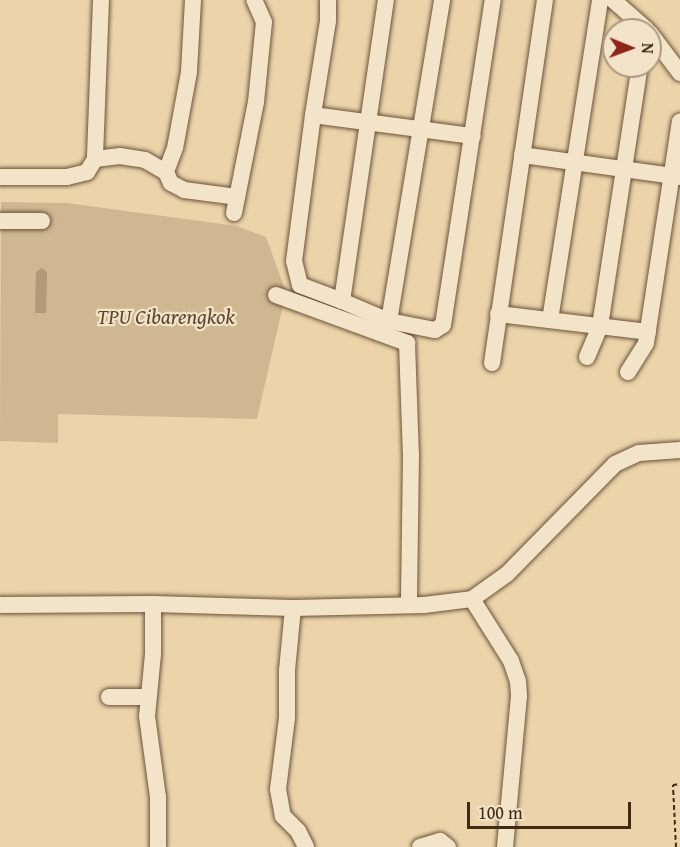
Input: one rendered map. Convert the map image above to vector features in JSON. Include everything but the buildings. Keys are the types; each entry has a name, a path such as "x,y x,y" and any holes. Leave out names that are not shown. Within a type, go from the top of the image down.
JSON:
{"street":[{"path":"0,177 67,177 87,172 95,159 101,0"},
{"path":"166,172 175,148 189,72 193,0"},
{"path":"95,159 120,156 145,160 166,172 171,183 184,190 236,205 256,102 264,21 254,0"},
{"path":"328,0 328,21 312,115 294,270 300,285 306,289 389,321 435,330 443,325 493,0"},
{"path":"342,301 370,122 386,0"},
{"path":"389,321 442,0"},
{"path":"492,363 545,0"},
{"path":"550,320 600,0"},
{"path":"613,0 633,18"},
{"path":"662,50 680,73"},
{"path":"587,357 600,326 638,78"},
{"path":"312,115 473,136"},
{"path":"628,372 643,351 648,332 676,177 680,122"},
{"path":"522,156 676,177"},
{"path":"0,221 42,221"},
{"path":"276,295 407,343 411,455 409,605"},
{"path":"498,314 648,332"},
{"path":"0,605 153,604 293,608 409,605 472,599 507,574 615,464 639,453 680,450"},
{"path":"472,599 511,661 518,681 519,696 505,847"},
{"path":"153,604 153,654 147,697 147,716 158,798 158,847"},
{"path":"293,608 286,669 287,718 278,789 284,816 298,831 306,847"},
{"path":"109,697 147,697"},
{"path":"420,847 440,841 448,847"}],"path":[{"path":"676,847 673,785 680,784"}],"green space":[{"name":"TPU Cibarengkok","path":"1,202 67,203 237,226 266,237 286,292 257,419 58,414 58,443 0,441"}],"shaded area":[{"path":"42,268 47,272 46,313 35,313 36,272"}]}
